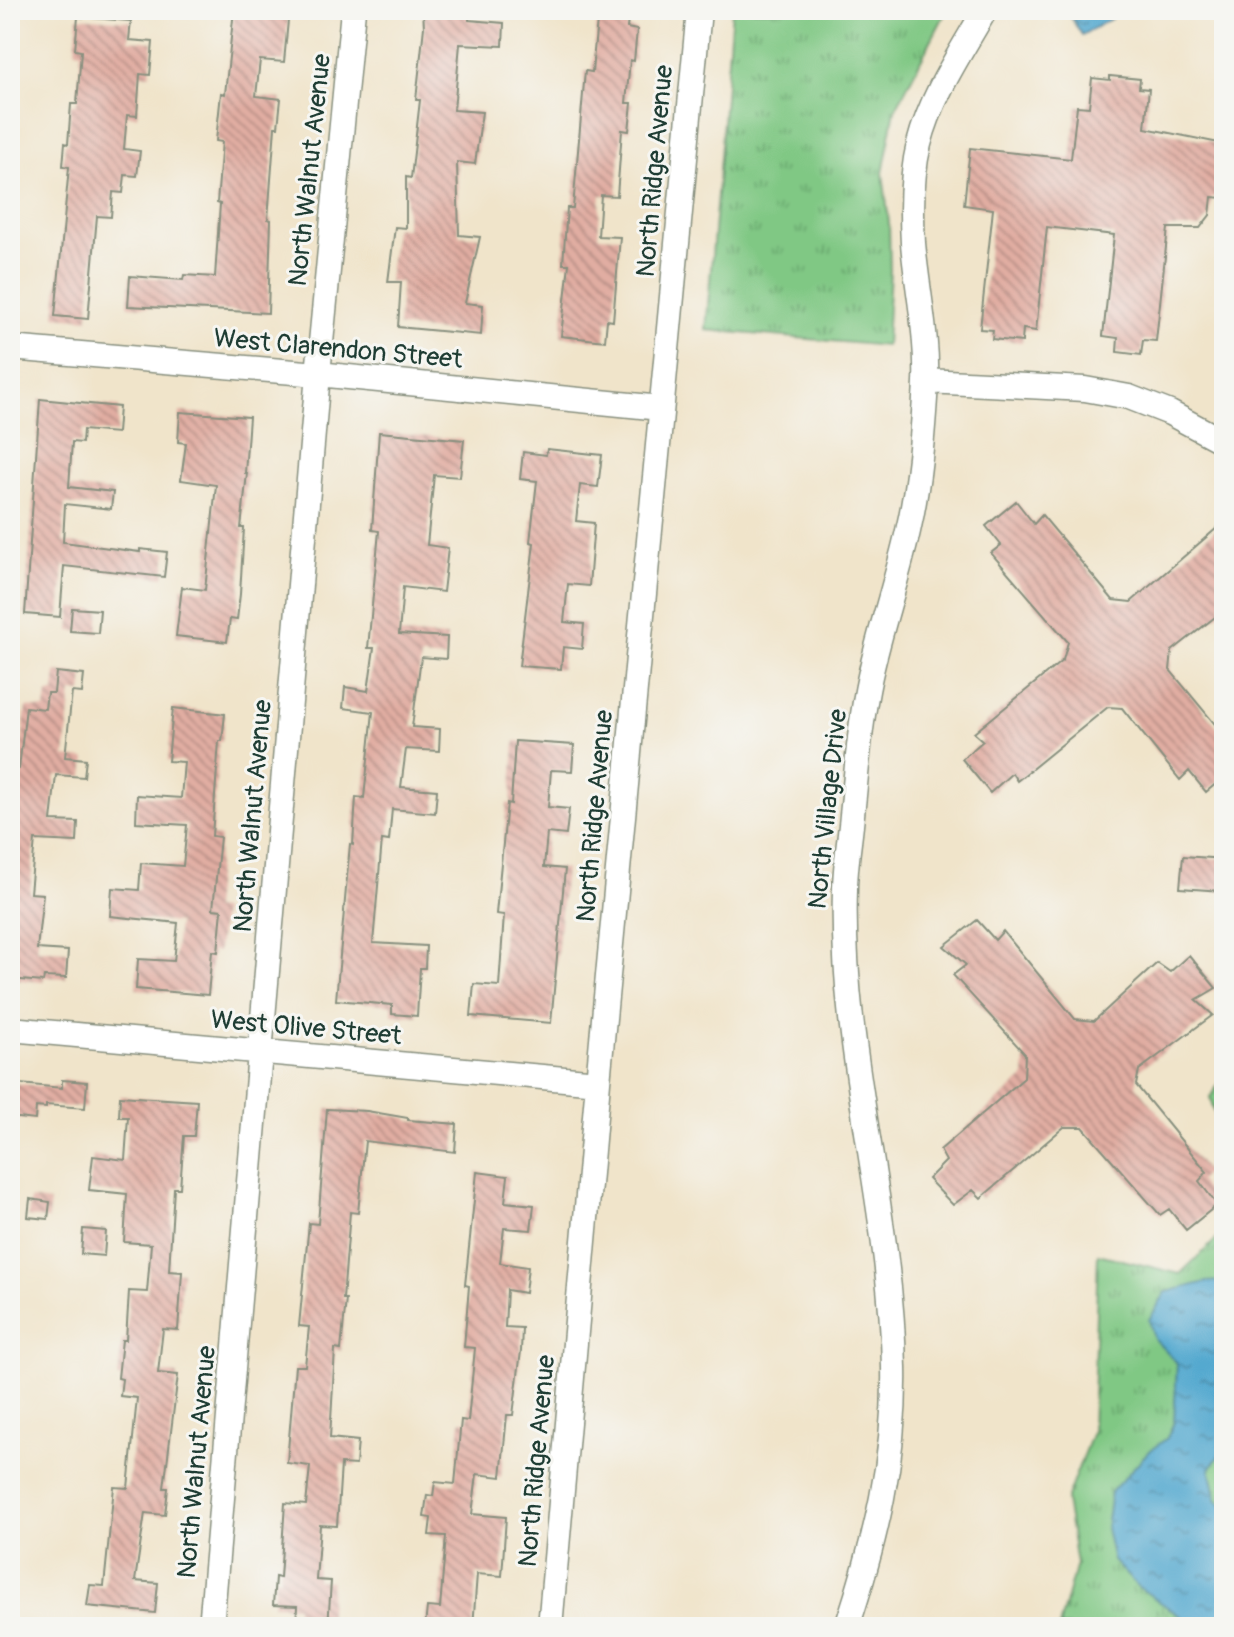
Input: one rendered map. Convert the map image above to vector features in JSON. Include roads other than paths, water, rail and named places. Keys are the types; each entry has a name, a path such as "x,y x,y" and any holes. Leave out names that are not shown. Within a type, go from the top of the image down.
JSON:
{"street":[{"name":"North Walnut Avenue","path":"211,1627 318,374 353,10"},
{"name":"North Ridge Avenue","path":"550,1627 699,10"},
{"name":"North Village Drive","path":"847,1627 867,1566 885,1489 894,1367 886,1261 851,1015 844,935 845,884 857,764 870,679 909,529 917,478 926,381 912,204 919,143 932,107 985,10"},
{"name":"West Clarendon Street","path":"10,348 661,408"},
{"path":"926,381 1085,389 1129,397 1170,413 1224,442"},
{"name":"West Olive Street","path":"10,1029 598,1082"}],"water":[{"path":"1066,10 1114,10 1112,18 1082,35"},
{"path":"1224,1281 1224,1448 1210,1469 1217,1499 1224,1508 1224,1627 1191,1627 1186,1620 1137,1586 1113,1561 1106,1528 1111,1492 1148,1452 1167,1438 1174,1422 1177,1363 1154,1339 1149,1320 1166,1292"}]}
